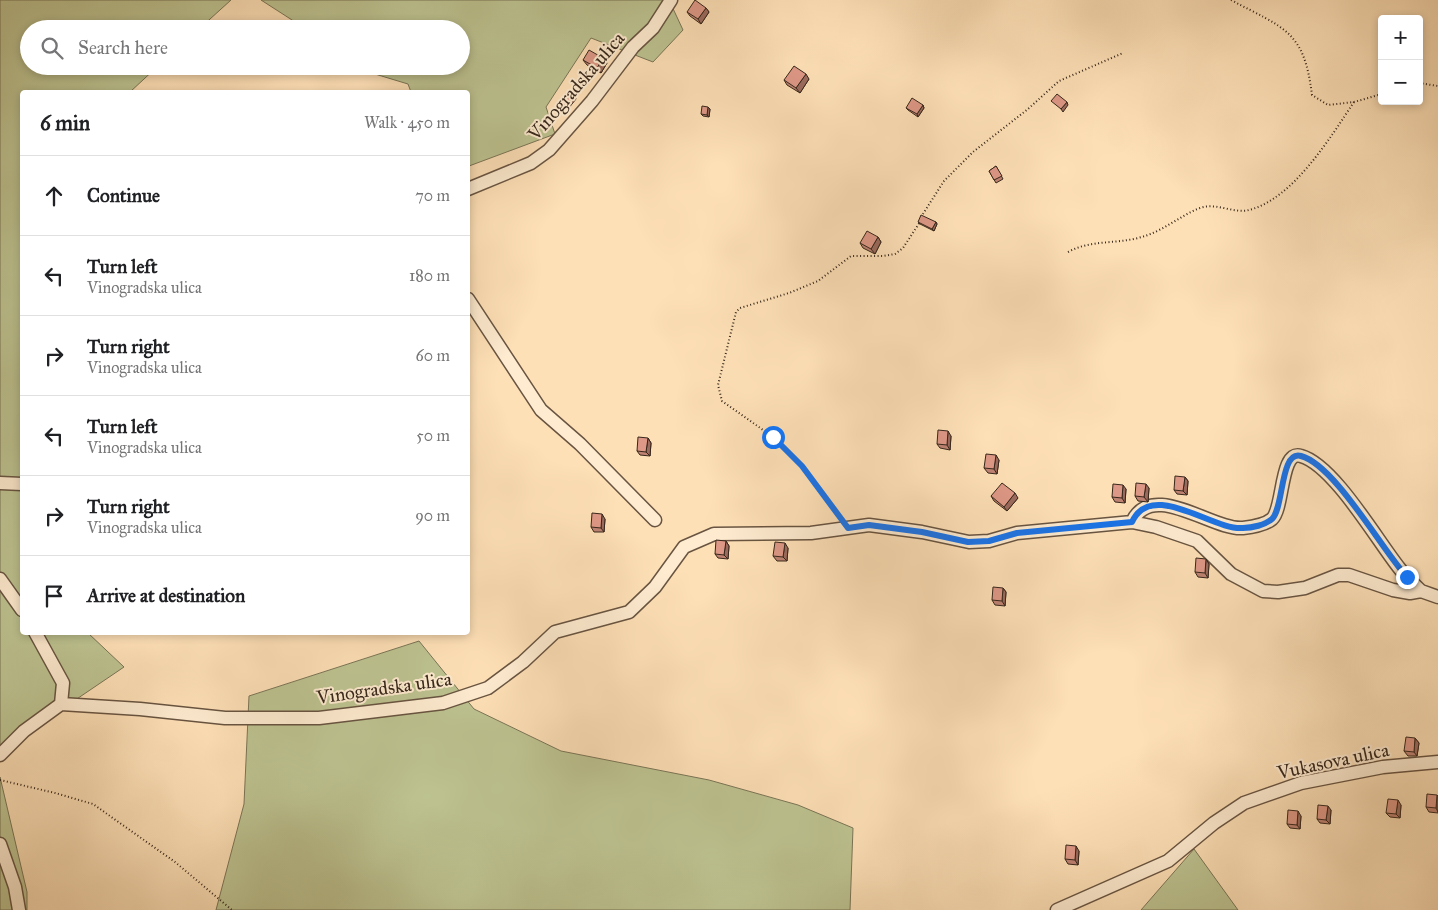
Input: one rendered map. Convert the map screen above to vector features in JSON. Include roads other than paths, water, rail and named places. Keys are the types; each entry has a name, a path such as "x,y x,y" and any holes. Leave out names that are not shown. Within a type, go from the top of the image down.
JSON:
{"street":[{"name":"Vinogradska ulica","path":"470,188 531,163 549,150 592,102 633,47 653,28 671,0"},
{"path":"470,302 541,410 580,444 655,520"},
{"name":"Vinogradska ulica","path":"1132,522 1135,515 1156,505 1170,505 1241,529 1261,525 1272,518 1277,509 1285,467 1295,455 1302,456 1330,477 1369,524 1400,569 1421,591"},
{"path":"0,484 20,484"},
{"name":"Vinogradska ulica","path":"60,704 235,718 319,718 443,702 488,688 522,662 555,632 628,612 655,587 684,547 714,534 811,533 869,525 922,532 968,542 989,541 1017,533 1132,522 1156,527 1197,541 1231,574 1263,591 1278,592 1305,588 1338,575 1349,575 1394,590 1421,591 1438,597"},
{"path":"0,579 20,607"},
{"path":"0,755 24,731 60,704 63,683 36,635"},
{"name":"Vukasova ulica","path":"1057,910 1168,861 1214,823 1244,803 1301,783 1383,767 1438,762"},
{"path":"0,844 15,887 19,910"}]}
